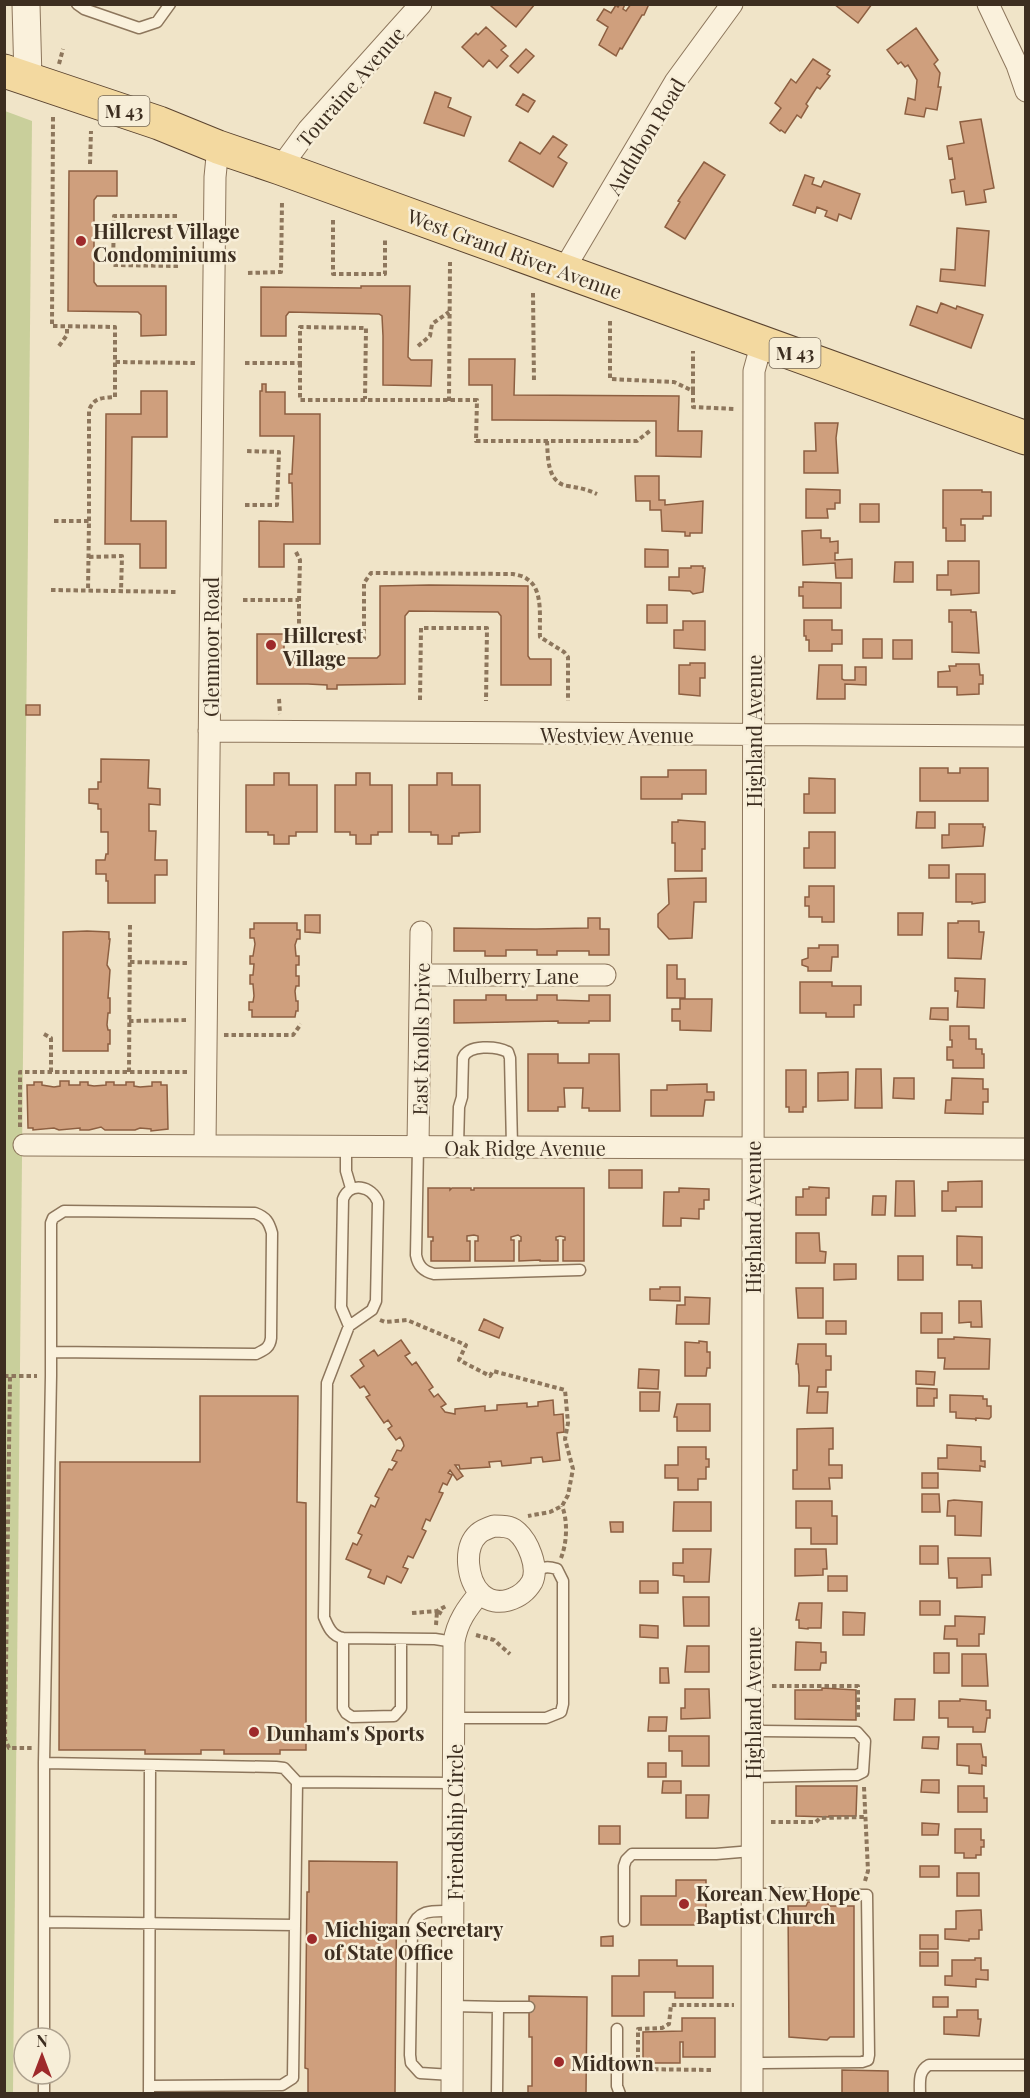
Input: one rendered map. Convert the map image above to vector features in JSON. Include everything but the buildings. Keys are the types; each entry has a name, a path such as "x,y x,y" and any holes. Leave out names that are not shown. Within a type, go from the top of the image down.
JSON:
{"main road":[{"name":"West Grand River Avenue","path":"16,75 159,123 218,147 1026,438"}],"street":[{"path":"16,75 26,4"},
{"name":"Touraine Avenue","path":"280,168 308,130 421,4"},
{"name":"Audubon Road","path":"563,271 675,82 732,4"},
{"path":"988,4 1017,65 1026,92"},
{"name":"Glenmoor Road","path":"205,1146 215,177 218,147"},
{"name":"Highland Avenue","path":"752,2094 754,371 762,342"},
{"name":"Westview Avenue","path":"209,731 1026,736"},
{"name":"East Knolls Drive","path":"418,1146 421,932"},
{"name":"Mulberry Lane","path":"421,975 605,975"},
{"name":"Oak Ridge Avenue","path":"22,1139 205,1146 1026,1149"},
{"path":"494,1526 505,1526 515,1530 522,1537 532,1558 534,1576 525,1590 510,1600 489,1599 480,1593 470,1572 469,1552 477,1535 494,1526"},
{"name":"Friendship Circle","path":"452,2084 454,1642 463,1617 480,1593"}],"lane":[{"path":"77,4 84,9 139,28 157,21 170,4"},
{"path":"458,1146 459,1107 462,1097 465,1052 471,1049 502,1049 508,1052 510,1058 512,1146"},
{"path":"346,1146 346,1171 351,1188"},
{"path":"418,1146 416,1255 418,1263 425,1271 434,1274 580,1270"},
{"path":"349,1326 341,1307 343,1199 351,1188 366,1188 372,1191 378,1202 376,1301 372,1310 349,1326 327,1383 324,1609 328,1626 337,1637 435,1639 454,1642"},
{"path":"44,2026 44,1763 51,1376 51,1352 51,1223 57,1213 64,1211 255,1213 264,1216 269,1223 272,1233 271,1338 270,1345 264,1350 256,1354 51,1352"},
{"path":"455,1718 546,1718 561,1712 563,1704 563,1581 557,1569 545,1567 538,1569 534,1576"},
{"path":"343,1638 343,1708 352,1717 394,1716 398,1713 401,1708 401,1639"},
{"path":"752,1731 857,1732 865,1742 863,1772 857,1775 752,1777"},
{"path":"44,1763 276,1767 284,1768 297,1782 293,2078 282,2085 149,2090 150,1765"},
{"path":"297,1782 454,1783"},
{"path":"624,1921 624,1866 632,1854 716,1854 752,1851"},
{"path":"752,1894 862,1893 867,1895 868,1900 868,2060 752,2063"},
{"path":"452,2084 420,2073 411,2063 410,2055 414,1920 428,1911 453,1911"},
{"path":"44,1922 295,1925"},
{"path":"452,2006 529,2007"},
{"path":"497,2094 498,2007"},
{"path":"617,2029 617,2086 620,2094"},
{"path":"920,2094 920,2075 929,2065 1026,2065"}],"path":[{"path":"53,117 52,326 115,327 116,397 99,398 89,410 88,591"},
{"path":"90,164 91,131"},
{"path":"248,273 281,272 282,202"},
{"path":"178,216 114,216 113,265 178,266"},
{"path":"333,220 333,274 385,274 385,239"},
{"path":"449,400 450,262"},
{"path":"532,292 534,383"},
{"path":"418,346 430,336 432,324 449,312"},
{"path":"610,321 610,379 674,382 693,391"},
{"path":"59,346 67,335 67,326"},
{"path":"365,399 366,328 300,327 300,400 477,400 476,441 637,441 651,430"},
{"path":"693,351 693,407 735,409"},
{"path":"115,362 213,363"},
{"path":"245,363 300,363"},
{"path":"548,441 548,465 554,479 566,486 581,486 597,494"},
{"path":"245,505 277,505 279,452 246,451"},
{"path":"54,521 89,521"},
{"path":"296,552 300,560 299,642 364,643 364,584 371,573 513,574 527,579 536,588 540,638 564,652 568,657 568,701"},
{"path":"89,557 122,556 121,591"},
{"path":"51,590 178,592"},
{"path":"243,600 299,600"},
{"path":"420,700 421,627 487,628 486,701"},
{"path":"129,1072 130,923"},
{"path":"130,962 193,963"},
{"path":"129,1021 192,1020"},
{"path":"221,1035 293,1035 301,1024"},
{"path":"44,1034 51,1038 51,1072"},
{"path":"22,1139 20,1072 191,1072"},
{"path":"372,1310 385,1322 407,1320 466,1345 459,1360 490,1376 493,1371 565,1390 568,1423 565,1439 573,1468 568,1495 562,1506 550,1512 523,1516"},
{"path":"45,1748 9,1748 5,1738 7,1376 51,1376"},
{"path":"557,1569 564,1550 566,1515 562,1506"},
{"path":"412,1612 436,1611 446,1606 451,1596"},
{"path":"771,1686 858,1686 857,1722"},
{"path":"862,1893 868,1871 863,1772"},
{"path":"771,1822 816,1822 820,1818 864,1817"},
{"path":"711,2070 638,2069 638,2029 662,2028 669,2024 671,2005 734,2005"}],"green space":[{"path":"5,111 32,121 13,2093 5,2094"}],"place":[{"name":"Hillcrest Village Condominiums","path":"81,241"},
{"name":"Hillcrest Village","path":"271,645"},
{"name":"Dunham's Sports","path":"254,1732"},
{"name":"Korean New Hope Baptist Church","path":"684,1904"},
{"name":"Michigan Secretary of State Office","path":"312,1939"},
{"name":"Midtown","path":"559,2062"}]}
